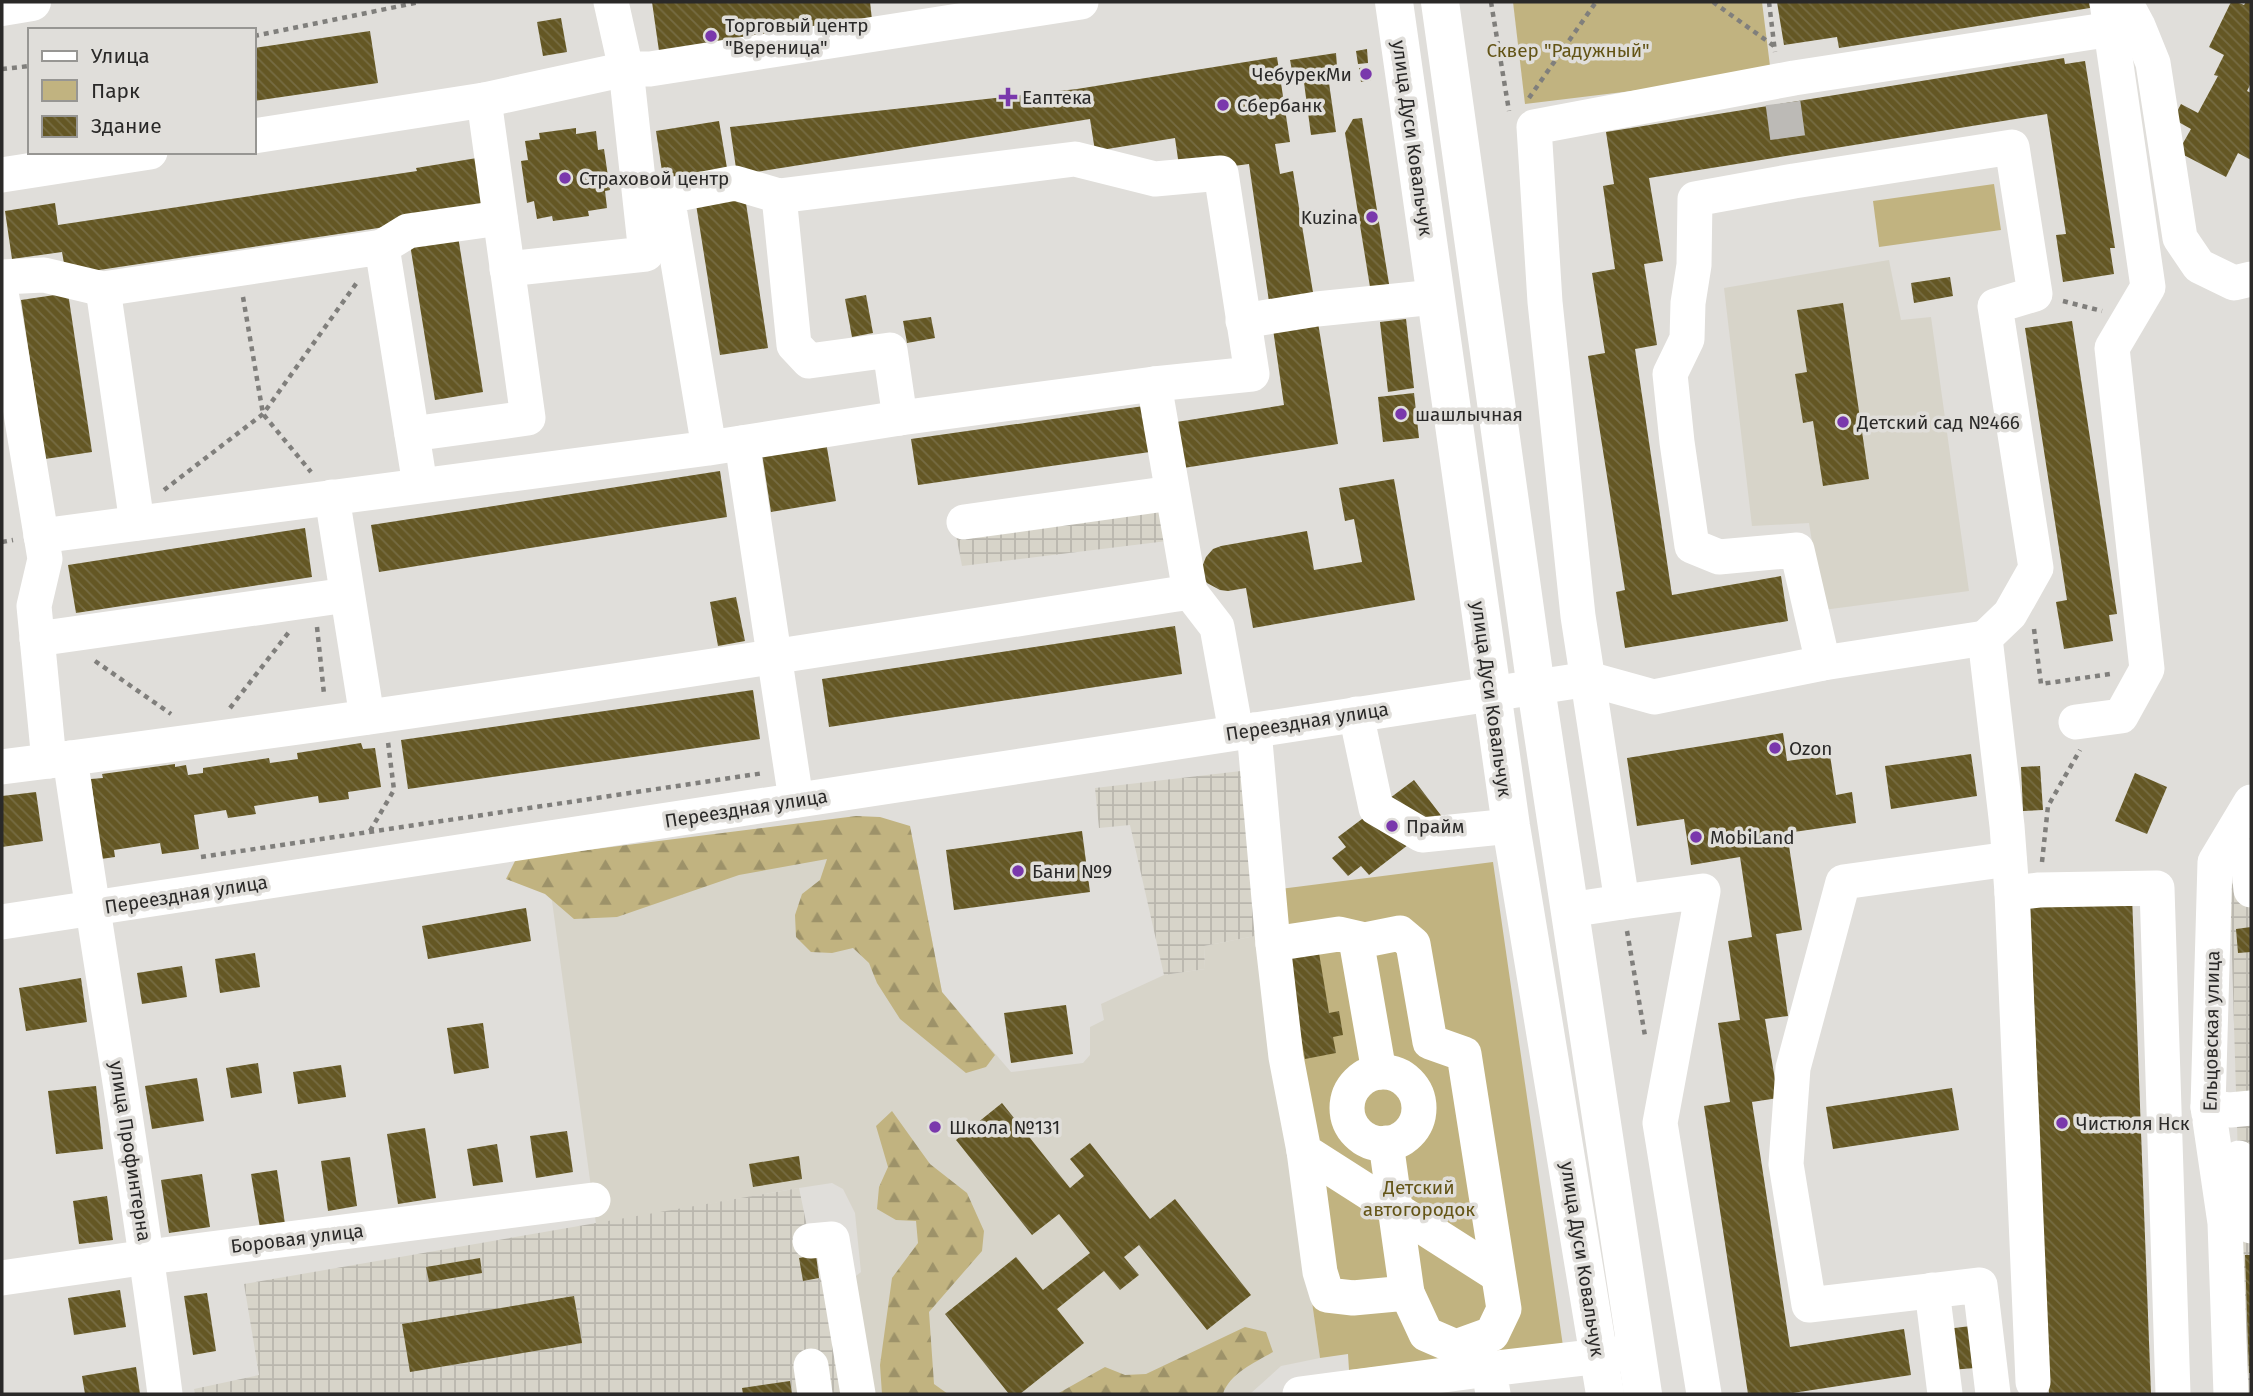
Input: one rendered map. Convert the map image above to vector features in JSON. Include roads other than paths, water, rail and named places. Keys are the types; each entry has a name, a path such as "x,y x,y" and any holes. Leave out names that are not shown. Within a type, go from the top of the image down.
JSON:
{"main road":[{"path":"2,7 32,2"},
{"name":"улица Дуси Ковальчук","path":"1394,2 1511,826 1618,1354 1643,1394"},
{"name":"улица Дуси Ковальчук","path":"1440,2 1569,910 1618,1354 1605,1394"}],"street":[{"path":"507,269 646,254 626,69 611,2"},
{"path":"256,136 484,100 626,69 650,69 987,9 1081,2"},
{"path":"2087,720 2121,716 2147,669 2112,348 2148,286 2114,11"},
{"path":"1622,902 1578,616 1545,302 1521,113 1781,92 2114,11 2138,26 2153,63 2180,238 2199,265 2234,283 2251,279"},
{"path":"412,434 528,418 484,100"},
{"path":"1589,679 1654,697 1823,663 1985,638 2010,614 2036,568 1995,306 2035,294 2012,147 1792,168 1695,199 1694,265 1688,303 1687,339 1670,374 1692,546 1719,557 1797,550 1823,663"},
{"path":"2,175 137,154"},
{"path":"41,536 135,512 332,497 725,445 1154,384 1252,374 1221,173 1156,179 1075,159 779,196 735,183 667,196 725,445 776,657 794,784"},
{"path":"779,196 794,345 809,361 890,350 900,418"},
{"path":"2,277 44,275 103,289 382,247 408,231 500,218"},
{"path":"382,247 420,485"},
{"path":"103,289 135,512"},
{"path":"1242,321 1317,309 1436,297"},
{"name":"улица Профинтерна","path":"2,298 45,559 34,606 49,638 60,759 92,908 148,1257 165,1394"},
{"path":"1154,384 1190,592 1217,627 1245,731 1286,1057 1304,1151 1320,1272 1326,1295 1353,1298 1407,1293"},
{"path":"964,522 1172,493"},
{"path":"332,497 331,597 376,716"},
{"path":"2,767 376,716 1190,592"},
{"path":"49,638 331,597"},
{"path":"1985,638 2020,881 2034,1388 1982,1393 1980,1285 1809,1305 1786,1164 1793,1068 1843,882 2020,881 2157,888 2173,1394"},
{"name":"Переездная улица","path":"2,922 794,784 1245,731 1589,679"},
{"path":"1356,714 1376,808 1422,835 1511,826"},
{"name":"Ельцовская улица","path":"2231,1394 2225,1223 2230,1108 2215,862 2244,863 2251,802"},
{"path":"1569,910 1703,891 1660,1124 1704,1394"},
{"path":"1273,944 1339,934 1365,940 1400,933 1413,944 1430,1042 1464,1054 1504,1309 1492,1334 1456,1347 1426,1334 1407,1293 1386,1143"},
{"path":"1365,940 1358,951 1379,1072"},
{"path":"1365,993 1423,999"},
{"path":"1371,1027 1423,999"},
{"path":"1391,1072 1412,1086 1417,1097 1415,1122 1408,1133 1398,1140 1374,1143 1362,1138 1353,1129 1348,1118 1346,1105 1350,1093 1366,1075 1391,1072"},
{"path":"1417,1097 1470,1091"},
{"path":"2230,1108 2251,1226"},
{"path":"1304,1151 1498,1275"},
{"name":"Боровая улица","path":"2,1278 593,1200"},
{"path":"810,1241 832,1239 858,1394"},
{"path":"1932,1290 1945,1394"},
{"path":"1300,1394 1491,1382 1618,1354"}],"tunnel":[{"path":"1783,103 1790,155"}],"place":[{"name":"Торговый центр \"Вереница\"","path":"711,36"},
{"name":"ЧебурекМи","path":"1366,74"},
{"name":"Еаптека","path":"1008,97"},
{"name":"Сбербанк","path":"1223,105"},
{"name":"Страховой центр","path":"565,178"},
{"name":"Kuzina","path":"1372,217"},
{"name":"шашлычная","path":"1401,414"},
{"name":"Детский сад №466","path":"1843,422"},
{"name":"Ozon","path":"1775,748"},
{"name":"Прайм","path":"1392,826"},
{"name":"MobiLand","path":"1696,837"},
{"name":"Бани №9","path":"1018,871"},
{"name":"Чистюля Нск","path":"2062,1123"},
{"name":"Школа №131","path":"935,1127"}],"park label":[{"name":"Сквер \"Радужный\"","path":"1568,50"},
{"name":"Детский автогородок","path":"1419,1198"}]}
